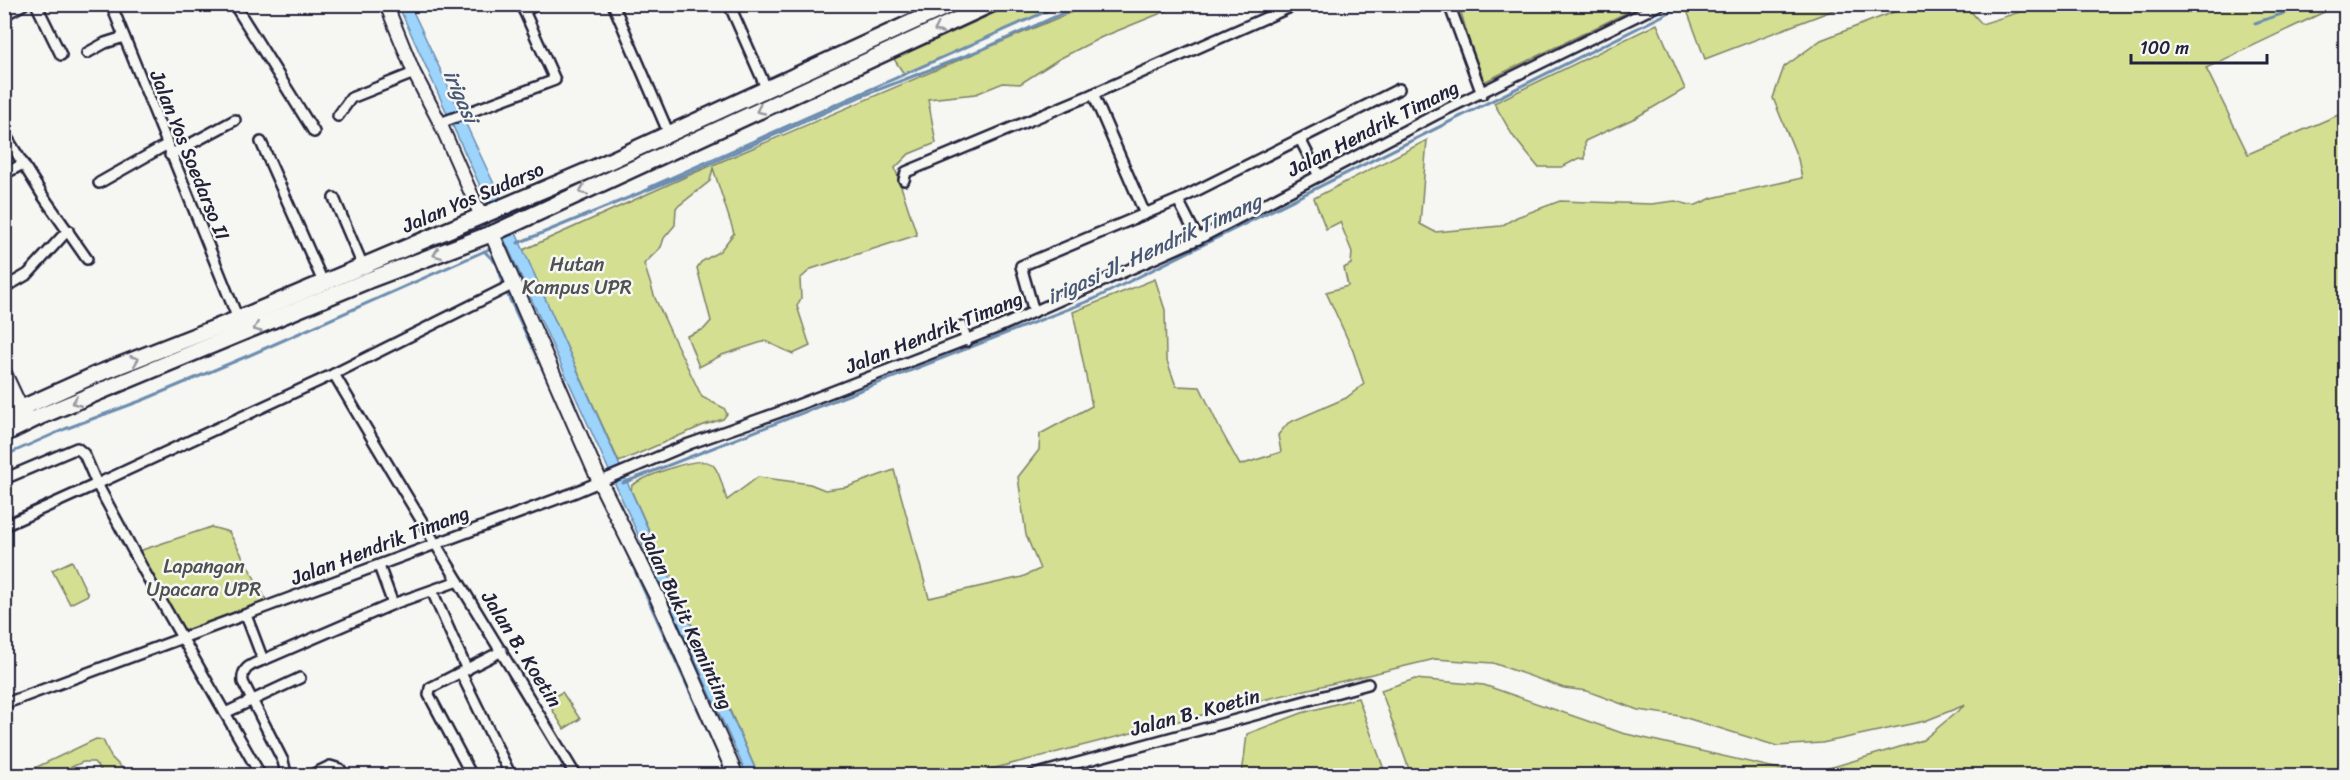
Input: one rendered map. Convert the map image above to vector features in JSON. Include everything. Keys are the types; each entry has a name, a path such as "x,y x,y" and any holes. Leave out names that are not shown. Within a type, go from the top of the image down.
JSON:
{"main road":[{"name":"Jalan Yos Sudarso","path":"17,428 366,273 484,214 621,156 952,4"},
{"name":"Jalan Yos Sudarso","path":"13,412 95,375 238,319 323,282 366,273 495,235 513,224 991,4"},
{"path":"876,40 882,55"},
{"path":"621,156 628,171"},
{"name":"Jalan Bukit Keminting","path":"495,235 514,284 604,479 736,776"}],"street":[{"path":"4,15 24,4"},
{"path":"36,4 61,56"},
{"name":"Jalan Yos Soedarso II","path":"111,4 238,319"},
{"path":"234,4 314,132"},
{"path":"386,4 414,73 445,122 484,214"},
{"path":"445,122 555,80 522,8 538,4"},
{"path":"613,4 669,134"},
{"path":"729,4 767,90"},
{"path":"845,55 944,4"},
{"path":"904,180 906,172 1093,94 1296,4"},
{"path":"1449,4 1482,94"},
{"name":"Jalan Hendrik Timang","path":"4,704 379,566 689,444 967,341 1198,239 1435,115 1482,94 1661,4"},
{"path":"87,53 105,43 124,38"},
{"path":"338,116 351,98 414,73"},
{"path":"1034,312 1021,267 1178,200 1398,88"},
{"path":"1093,94 1145,214"},
{"path":"170,155 235,120"},
{"path":"4,133 87,259"},
{"path":"1300,139 1319,176"},
{"path":"261,142 323,282"},
{"path":"99,183 166,145"},
{"path":"4,174 23,164"},
{"path":"334,198 366,273"},
{"path":"1178,200 1198,239"},
{"path":"4,288 28,274 68,230"},
{"path":"4,526 334,374 514,284"},
{"path":"962,326 967,341"},
{"path":"4,370 17,428"},
{"name":"Jalan B. Koetin","path":"334,374 576,776"},
{"path":"4,393 13,412"},
{"path":"4,479 77,448 84,454 97,484 144,571 261,776"},
{"path":"379,566 393,604"},
{"path":"282,776 286,773 286,768 243,682 245,669 393,604 458,581"},
{"path":"432,591 464,671 512,776"},
{"path":"246,615 263,660"},
{"path":"472,776 429,696 429,688 502,651"},
{"path":"225,713 300,678"},
{"name":"Jalan B. Koetin","path":"1030,776 1368,684"},
{"path":"309,776 330,766 340,769 344,776"}],"green space":[{"path":"1014,4 1060,5 904,74 894,59"},
{"path":"1459,4 1642,5 1484,82 1471,48"},
{"path":"1686,4 1847,5 1705,59"},
{"path":"2045,4 2321,4 2324,12 2206,68 2248,154 2345,112 2345,775 1806,775 1923,740 1965,705 1925,721 1822,743 1777,746 1680,716 1638,710 1587,691 1564,688 1493,663 1435,659 1229,708 968,775 758,775 722,692 716,672 701,648 697,633 684,613 677,586 631,490 632,485 672,467 706,462 713,465 718,472 727,500 758,477 810,484 825,490 847,487 894,470 929,598 1022,577 1040,569 1026,535 1018,477 1039,450 1040,434 1092,406 1073,312 1155,279 1165,310 1166,358 1176,386 1200,387 1240,465 1281,452 1278,435 1288,423 1346,398 1364,384 1353,351 1326,292 1348,286 1344,268 1351,264 1352,252 1340,222 1326,229 1314,198 1427,140 1420,224 1435,232 1501,226 1517,217 1560,201 1651,204 1675,201 1694,206 1712,198 1802,178 1798,159 1773,98 1784,67 1821,40 1912,5 1965,5 1982,24"},
{"name":"Hutan Kampus UPR","path":"1088,5 1181,5 1102,37 1059,59 1020,84 1003,83 976,94 928,99 936,143 909,154 895,168 917,235 811,269 800,279 801,298 797,306 810,346 793,354 765,341 722,355 699,367 687,336 704,329 711,321 697,268 701,262 720,251 734,233 713,168 710,181 676,208 675,225 664,238 661,247 644,264 655,298 702,397 724,408 727,414 723,419 619,462 523,250 694,173"},
{"path":"1657,24 1685,89 1635,118 1585,141 1585,159 1579,158 1562,167 1538,167 1513,136 1494,103"},
{"name":"Lapangan Upacara UPR","path":"211,527 229,532 267,601 183,635 139,551"},
{"path":"72,561 88,595 70,604 52,570"},
{"path":"1415,679 1484,685 1622,733 1806,775 1411,775 1381,690"},
{"path":"562,692 580,719 564,729 547,701"},
{"path":"1358,698 1386,775 1242,775 1247,734 1302,713"},
{"path":"96,739 103,740 111,757 129,775 105,775 94,762 83,762 53,775 20,775"}],"water":[{"path":"398,5 410,5 494,184 758,775 747,775"}],"waterway":[{"path":"650,187 1063,4"},
{"path":"518,243 684,175 862,96 983,49 1083,4"},
{"name":"irigasi Jl. Hendrik Timang","path":"623,483 1094,299 1686,4"},
{"name":"irigasi Jl. Hendrik Timang","path":"2255,23 2311,4"},
{"path":"4,456 65,429 143,400 250,355 494,247"},
{"path":"484,251 497,264 505,289 561,408"},
{"path":"617,531 728,776"}],"water label":[{"name":"irigasi","path":"461,96"}]}
